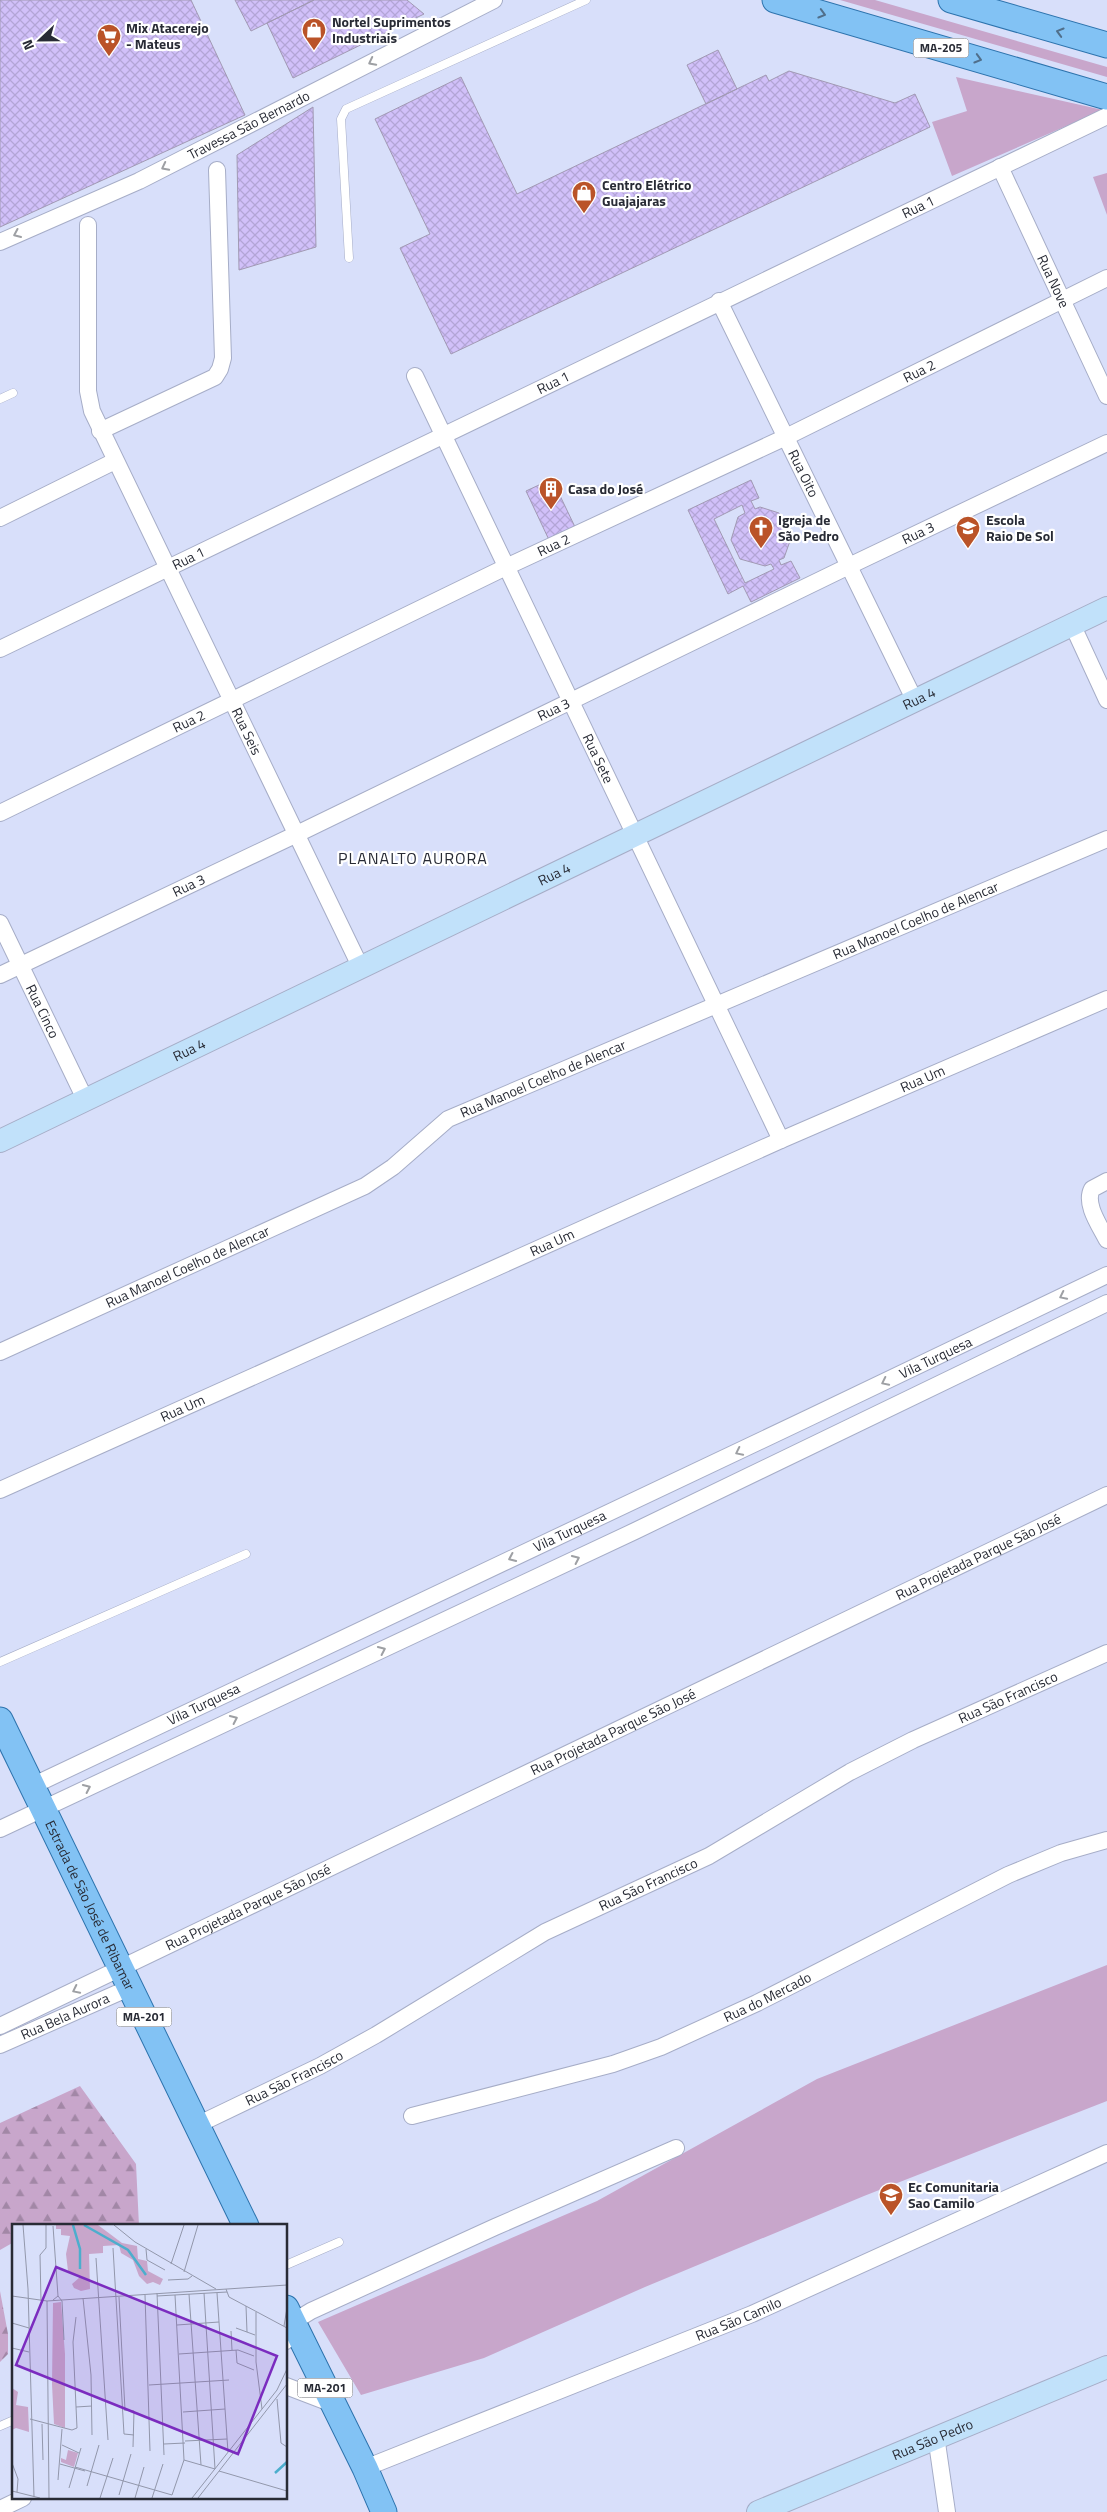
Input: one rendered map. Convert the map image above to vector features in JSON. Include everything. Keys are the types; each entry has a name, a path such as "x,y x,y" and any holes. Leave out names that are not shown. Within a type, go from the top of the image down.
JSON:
{"main road":[{"name":"MA-205","path":"775,0 1107,97"},
{"path":"951,0 1107,45"},
{"name":"Estrada de São José de Ribamar","path":"0,1720 245,2224"},
{"name":"MA-201","path":"288,2324 333,2404 365,2468 384,2512"}],"street":[{"name":"Travessa São Bernardo","path":"0,242 139,181 494,0"},
{"name":"Rua 1","path":"0,649 443,437 719,301 1107,116"},
{"name":"Rua Nove","path":"1000,168 1107,396"},
{"path":"100,431 215,377 220,369 223,358 217,170"},
{"name":"Rua Seis","path":"88,225 88,390 92,411 361,968"},
{"name":"Rua 2","path":"0,813 506,567 786,437 1107,278"},
{"name":"Rua Oito","path":"719,301 915,701"},
{"name":"Rua Sete","path":"415,376 781,1140"},
{"name":"Rua 3","path":"0,975 297,834 1107,443"},
{"path":"0,518 115,461"},
{"name":"Rua 4","path":"0,1141 361,968 634,834 1107,608"},
{"path":"1072,624 1107,700"},
{"name":"Rua Manoel Coelho de Alencar","path":"0,1352 365,1186 393,1167 448,1120 1107,839"},
{"name":"Rua Cinco","path":"0,923 85,1099"},
{"name":"Rua Um","path":"0,1490 781,1140 1107,999"},
{"path":"1107,1181 1092,1189 1090,1198 1092,1208 1107,1240"},
{"name":"Vila Turquesa","path":"32,1786 335,1640 624,1507 1107,1275"},
{"name":"Vila Turquesa","path":"0,1829 635,1531 1107,1303"},
{"path":"913,1369 925,1391"},
{"name":"Rua Projetada Parque São José","path":"125,1978 1107,1495"},
{"path":"624,1507 635,1531"},
{"path":"335,1640 347,1666"},
{"name":"Rua São Francisco","path":"196,2125 320,2066 376,2035 545,1932 708,1856 850,1772 913,1740 1107,1653"},
{"name":"Rua do Mercado","path":"412,2116 613,2064 662,2047 757,2003 1008,1875 1061,1853 1107,1840"},
{"name":"Rua Bela Aurora","path":"0,2026 125,1978"},
{"name":"Rua Bela Aurora","path":"0,2045 125,1978"},
{"path":"288,2324 311,2311 495,2227 676,2148"},
{"name":"Rua São Camilo","path":"365,2468 752,2314 1107,2153"},
{"name":"Rua São Pedro","path":"758,2512 936,2436 1107,2367"},
{"path":"288,2387 333,2404"},
{"path":"936,2436 947,2512"},
{"path":"0,2509 19,2500"}],"lane":[{"path":"349,258 341,119 346,109 586,0"},
{"path":"0,399 13,393"},
{"path":"0,1662 246,1554"},
{"path":"288,2264 339,2242"},
{"path":"0,2426 12,2421"}],"green space":[{"path":"840,0 875,0 1107,67 1107,77"},
{"path":"956,77 1103,110 952,176 932,122 967,111"},
{"path":"1107,173 1107,215 1093,177"},
{"path":"1107,1965 1107,2101 864,2196 645,2287 484,2358 361,2395 318,2322 597,2201 817,2079"},
{"path":"80,2086 136,2164 139,2224 12,2224 12,2243 0,2250 0,2123"},
{"path":"0,2291 8,2334 8,2354 0,2362"}],"building":[{"name":"Mix Atacerejo - Mateus","path":"0,0 191,0 245,115 0,227"},
{"path":"235,0 314,0 251,31"},
{"name":"Nortel Suprimentos Industriais","path":"314,0 407,0 424,14 293,78 267,23"},
{"path":"718,50 737,89 706,104 687,65"},
{"name":"Centro Elétrico Guajajaras","path":"789,71 895,103 915,94 930,127 451,354 400,248 430,234 375,119 461,77 517,194 766,75 769,81"},
{"path":"313,107 316,247 239,270 237,155"},
{"name":"Casa do José","path":"552,479 576,529 550,542 526,491"},
{"name":"Igreja de São Pedro","path":"751,480 759,498 751,501 755,509 760,507 779,513 791,538 784,558 779,560 781,565 791,561 800,578 751,602 743,586 728,594 688,510","holes":["742,505 745,513 738,517 731,540 740,559 765,566 771,564 774,569 745,583 714,519"]}],"place":[{"name":"Nortel Suprimentos Industriais","path":"314,51"},
{"name":"Mix Atacerejo - Mateus","path":"109,57"},
{"name":"Centro Elétrico Guajajaras","path":"584,214"},
{"name":"Casa do José","path":"551,510"},
{"name":"Igreja de São Pedro","path":"761,549"},
{"name":"Escola Raio De Sol","path":"968,549"},
{"name":"Ec Comunitaria Sao Camilo","path":"891,2216"}],"district":[{"name":"PLANALTO AURORA","path":"413,858"}]}
